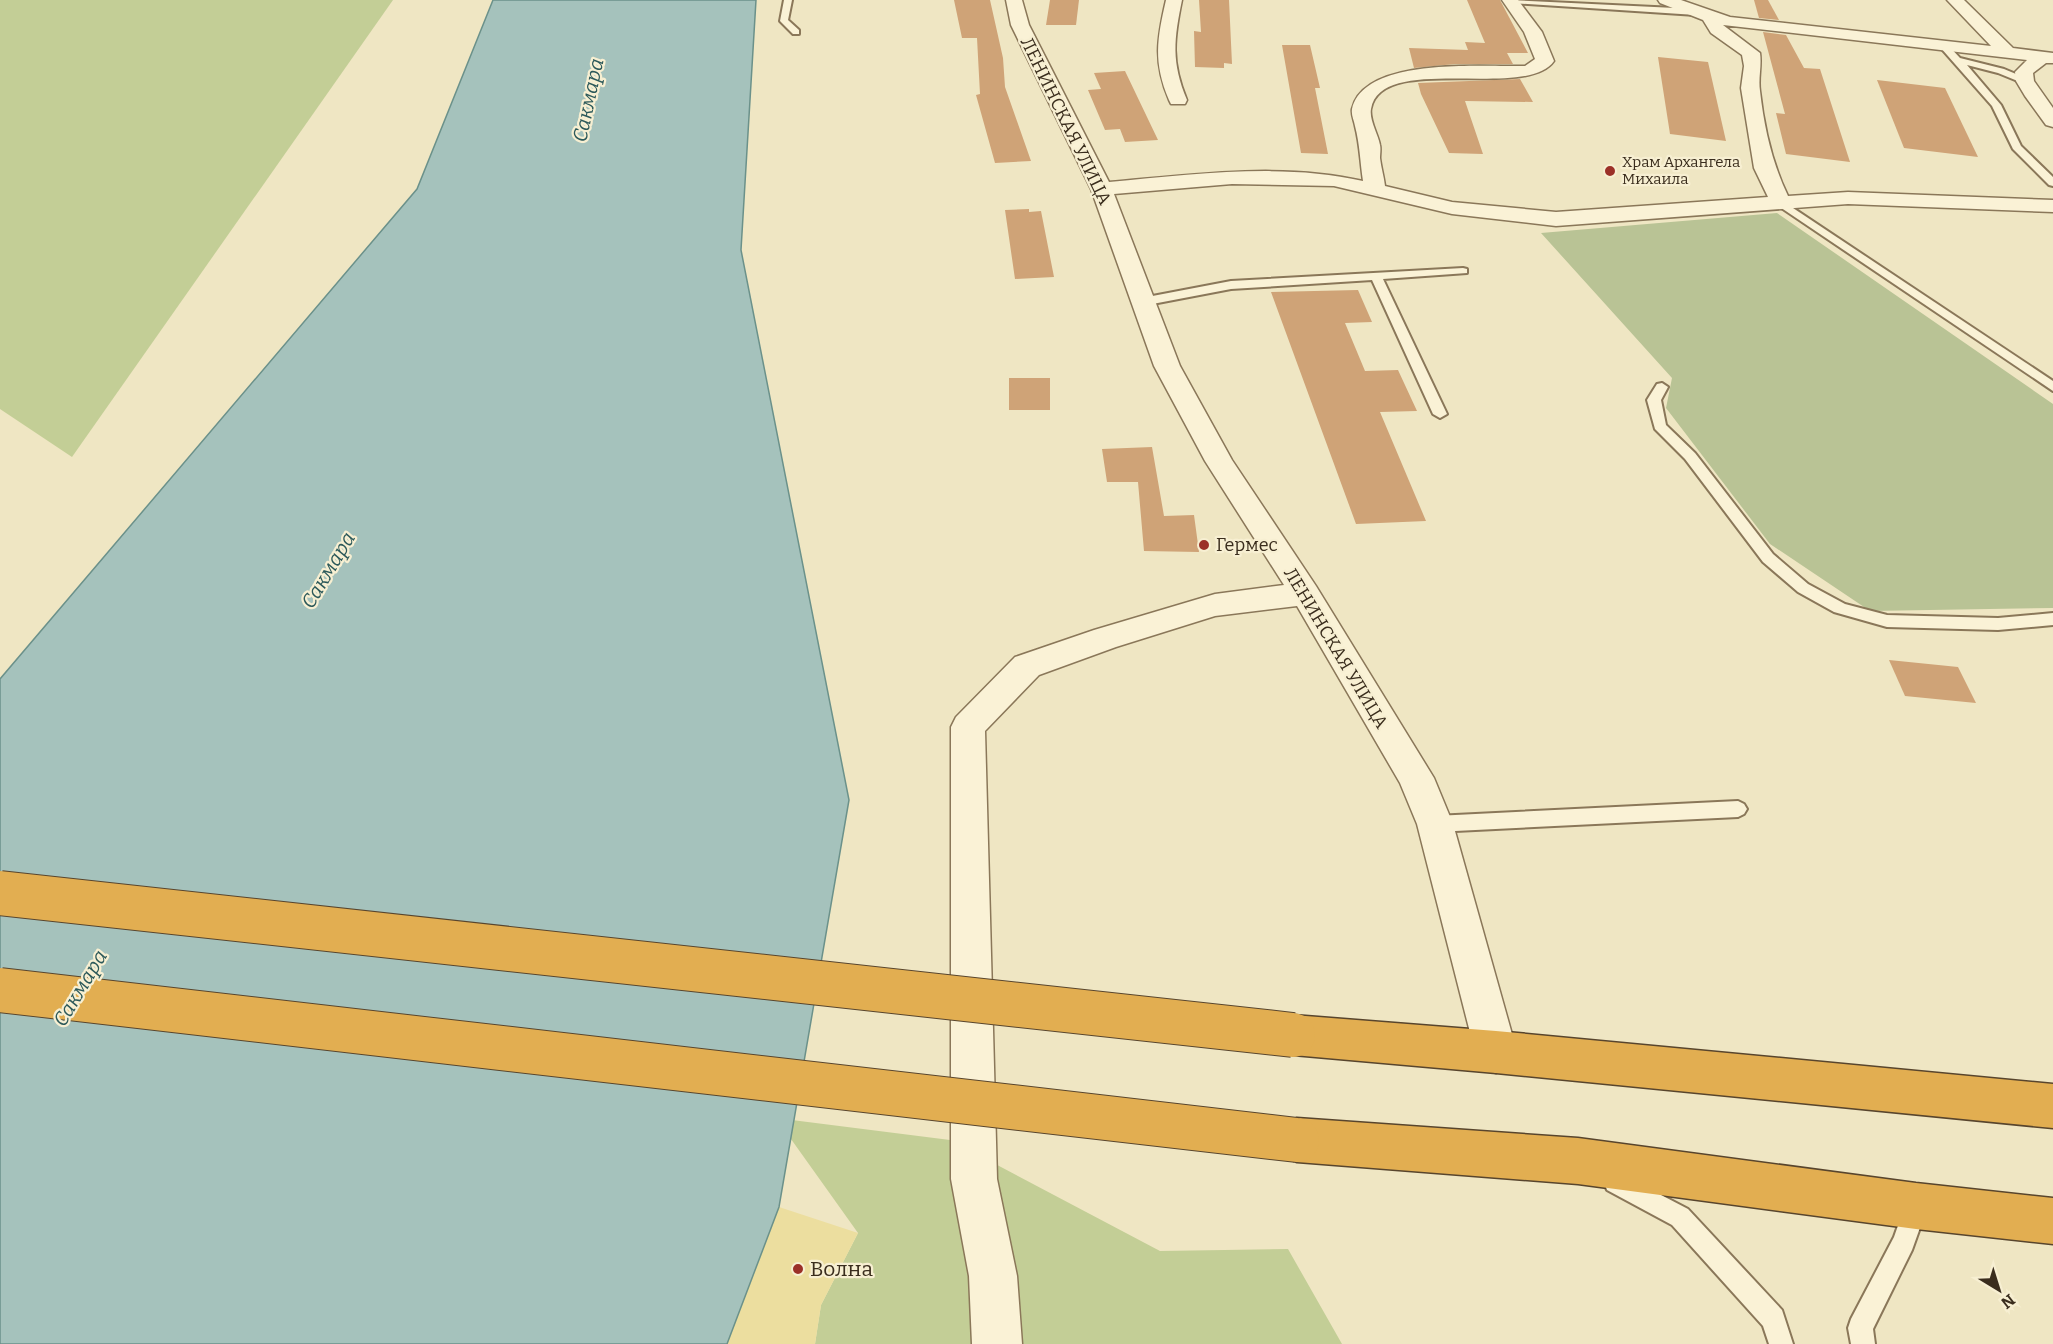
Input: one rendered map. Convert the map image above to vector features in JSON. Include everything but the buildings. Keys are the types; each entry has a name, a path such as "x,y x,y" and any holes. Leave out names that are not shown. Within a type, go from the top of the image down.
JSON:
{"highway":[{"path":"0,893 1293,1035 1496,1052 2053,1106"},
{"path":"0,990 1297,1140 1578,1161 1916,1206 2053,1221"}],"street":[{"name":"ЛЕНИНСКАЯ УЛИЦА","path":"1014,0 1020,24 1042,73 1102,189 1167,366 1220,461 1305,594 1416,778 1435,824 1496,1052"},
{"path":"1174,0 1164,54 1167,76 1178,100"},
{"path":"1666,0 1702,10 1730,22 2048,57"},
{"path":"1955,0 2007,52"},
{"path":"1375,188 1370,158 1371,147 1361,112 1364,101 1377,87 1399,77 1437,73 1529,71 1545,61 1533,33 1510,1"},
{"path":"1702,10 1717,29 1751,53 1753,66 1750,88 1764,168 1780,203"},
{"path":"2048,57 2024,72 2025,81 2053,121"},
{"path":"1102,189 1232,178 1334,180 1452,208 1556,219 1848,198 2053,206"},
{"path":"998,1344 993,1276 974,1179 968,727 1027,666 1105,638 1215,605 1305,594"}],"lane":[{"path":"788,0 784,21 796,32"},
{"path":"1510,1 1702,10"},
{"path":"1943,45 1996,105 2017,147 2053,183"},
{"path":"1958,60 2001,71 2025,81"},
{"path":"1780,203 2053,387"},
{"path":"1142,302 1231,285 1463,271"},
{"path":"1376,276 1440,414"},
{"path":"1662,387 1654,400 1660,426 1690,456 1768,558 1803,588 1840,608 1887,621 1998,624 2053,619"},
{"path":"1435,824 1738,809"},
{"path":"1578,1161 1680,1217 1773,1319 1781,1344"},
{"path":"1863,1344 1860,1328 1904,1242 1916,1206"}],"green space":[{"path":"0,0 393,0 72,457 0,409"},
{"path":"1777,213 2053,404 2053,608 1870,611 1770,544 1666,408 1672,378 1541,233"},
{"path":"776,1118 950,1140 1160,1251 1288,1249 1342,1344 815,1344 821,1305 858,1233"}],"sand":[{"name":"Волна","path":"779,1207 858,1233 821,1305 815,1344 727,1344"}],"water":[{"name":"Сакмара","path":"493,0 756,0 741,250 849,800 779,1207 727,1344 0,1344 0,679 417,189"}],"place":[{"name":"Храм Архангела Михаила","path":"1610,171"},
{"name":"Гермес","path":"1204,545"},
{"name":"Волна","path":"798,1269"}]}
